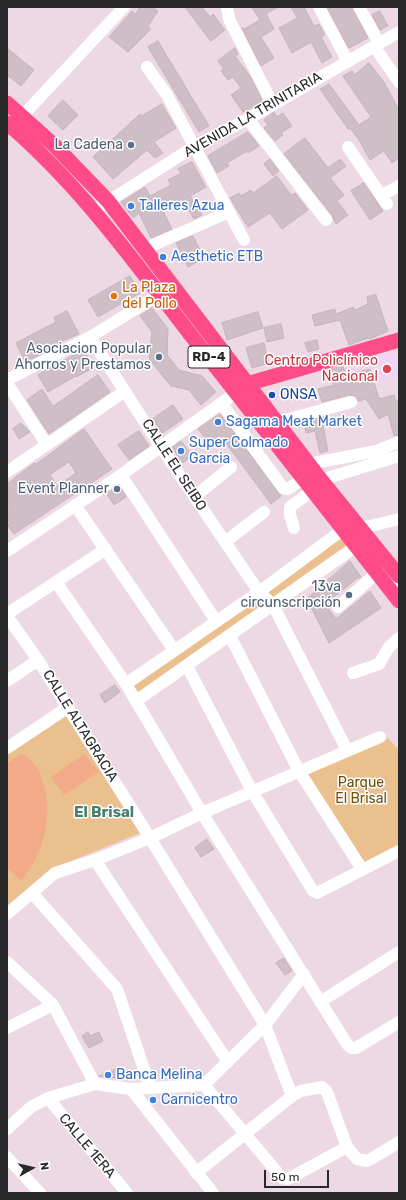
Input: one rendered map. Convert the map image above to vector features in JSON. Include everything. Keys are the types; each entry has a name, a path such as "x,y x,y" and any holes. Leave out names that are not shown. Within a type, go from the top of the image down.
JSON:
{"main road":[{"name":"RD-4","path":"7,104 14,123 93,211 160,294 242,388 278,422 309,464 317,485 343,529 360,533"},
{"name":"RD-4","path":"14,123 55,146 108,201 144,249 304,478 317,485 399,576"},
{"path":"242,388 399,340"},
{"name":"RD-4","path":"360,533 377,573 396,591"}],"street":[{"path":"14,123 124,7"},
{"path":"227,7 229,19 273,105"},
{"path":"319,7 348,60"},
{"path":"360,7 376,45 399,82"},
{"name":"AVENIDA LA TRINITARIA","path":"93,211 195,146 248,119 399,32"},
{"path":"147,67 167,95 244,240"},
{"path":"248,119 326,220"},
{"path":"348,147 385,199 399,186"},
{"path":"144,249 229,212"},
{"path":"7,380 90,337 160,294"},
{"name":"CALLE EL SEIBO","path":"90,337 224,542 259,592 273,606 347,750"},
{"path":"7,383 47,444"},
{"path":"7,551 121,475 160,446 222,404 242,388"},
{"path":"7,472 125,391"},
{"path":"278,422 351,402"},
{"path":"222,404 283,488 288,489 304,478"},
{"path":"294,528 290,515 290,507 317,485 377,456 399,442"},
{"path":"309,464 377,456 399,456"},
{"path":"194,497 231,467"},
{"path":"121,475 216,621"},
{"path":"75,506 174,650"},
{"path":"224,542 264,512"},
{"path":"136,701 273,606 360,533 399,519"},
{"path":"126,684 259,592 343,529 360,533"},
{"path":"7,615 106,549"},
{"path":"338,607 377,573"},
{"path":"56,582 126,684 202,813 304,974 320,1002 351,1048 356,1048 399,1022"},
{"name":"CALLE ALTAGRACIA","path":"7,615 68,707 265,1025 292,1096"},
{"path":"230,636 299,771 362,869"},
{"path":"353,673 379,664 389,647 399,638"},
{"path":"7,681 38,660"},
{"path":"186,666 252,791 315,893 399,851"},
{"path":"7,748 68,707"},
{"path":"7,914 55,873 95,860 150,838 252,791 380,737"},
{"path":"95,860 228,1062"},
{"path":"32,893 116,989 150,1087"},
{"path":"320,1002 399,952"},
{"path":"7,962 53,1005 95,1084"},
{"path":"7,1129 31,1107 48,1098 95,1084 131,1089 204,1085 265,1025 304,974"},
{"path":"7,1028 53,1005"},
{"path":"204,1085 282,1178 288,1179 347,1147"},
{"path":"196,1172 292,1096 317,1086 325,1088 347,1147 357,1159 367,1161 399,1142"},
{"path":"131,1089 213,1193"},
{"name":"CALLE 1ERA","path":"48,1098 127,1193"},
{"path":"7,1157 40,1193"}],"shaded area":[{"name":"Centro Policlínico Nacional","path":"396,351 399,363 399,378 380,383 374,365 353,372 352,365"},
{"path":"22,753 38,768 47,800 47,814 46,829 37,856 21,881 7,868 7,764"},
{"path":"84,754 99,772 64,795 51,777"}],"green space":[{"path":"341,538 348,547 139,694 132,685"},
{"path":"68,715 143,832 51,869 7,906 7,755"},
{"name":"Parque El Brisal","path":"388,738 399,750 399,846 365,865 306,773"}],"building":[{"path":"140,7 153,7 158,11 148,26 151,29 128,52 109,37 132,11 135,14"},
{"path":"185,7 202,7 210,17 213,14 225,30 211,41"},
{"path":"252,7 278,7 266,14 274,29 261,37 274,58 261,66 242,28 244,29 260,20"},
{"path":"291,7 304,7 314,26 319,24 325,35 321,37 332,57 322,63 311,42 292,53 279,28 297,18"},
{"path":"327,7 352,7 368,38 349,48"},
{"path":"380,11 388,26 380,30 372,15"},
{"path":"158,41 209,126 199,132 148,47"},
{"path":"7,48 34,70 21,86 7,75"},
{"path":"235,48 238,54 235,56 250,76 262,100 261,103 243,112 231,95 241,88 233,77 228,80 221,71 224,69 218,61"},
{"path":"369,63 384,82 399,110 399,158 392,163 384,151 370,160 359,140 350,128 348,129 320,89 329,84 359,125 371,117 343,76 352,71 354,75"},
{"path":"63,100 78,115 63,130 48,116"},
{"name":"La Cadena","path":"162,104 176,128 154,142 163,153 155,158 147,150 113,179 93,157 140,114 141,116"},
{"path":"274,112 277,117 283,113 292,126 281,133 283,135 275,141 264,128 268,125 264,120"},
{"path":"248,132 259,146 248,153 247,151 227,163 229,166 217,173 208,156"},
{"path":"305,138 328,168 340,159 346,166 330,178 344,195 337,201 348,215 336,224 332,215 284,154"},
{"path":"270,159 279,171 273,176 264,164"},
{"path":"192,162 206,187 190,196 202,215 194,219 182,199 162,209 172,229 151,238 139,213 133,218 121,202 145,187 150,196 171,185 168,180 181,173 178,169"},
{"path":"277,176 291,195 295,193 308,210 282,229 270,213 248,227 230,198 239,193 241,196 251,190 253,193"},
{"path":"364,183 383,211 370,220 351,191"},
{"path":"193,236 204,258 188,267 176,243"},
{"name":"La Plaza del Pollo","path":"130,276 140,293 98,317 88,300"},
{"path":"376,295 388,331 370,339 368,338 349,345 340,320 315,326 312,315 335,309 336,314 354,307 355,310 368,304 367,297"},
{"name":"Asociacion Popular Ahorros y Prestamos","path":"152,308 168,329 167,355 179,370 202,376 216,392 201,405 189,390 171,386 149,359 152,332 140,316"},
{"path":"67,311 79,334 50,346 51,349 25,362 16,343 56,322 54,318"},
{"path":"258,312 263,328 227,340 222,323"},
{"path":"281,324 284,338 267,342 264,328"},
{"path":"317,340 319,349 308,352 305,343"},
{"path":"264,343 269,363 252,368 246,348"},
{"path":"84,350 93,368 48,392 38,375"},
{"path":"343,366 346,375 370,369 379,399 394,395 396,401 399,400 399,435 394,436 388,414 379,419 366,399 358,401 356,396 349,395 322,402 318,389 334,385 328,370"},
{"path":"98,375 110,392 49,434 27,400 42,389 53,406"},
{"path":"173,405 183,419 162,433 153,419"},
{"path":"220,414 281,496 271,504 220,435 209,443 198,429"},
{"path":"327,416 329,424 323,425 328,451 320,453 315,431 306,433 304,423"},
{"path":"21,423 30,432 19,439 13,429"},
{"path":"84,429 112,469 14,534 7,525 10,523 7,518 7,513 10,511 7,507 7,484 34,463 36,464","holes":["69,462 76,473 57,486 50,475"]},
{"path":"139,431 149,446 129,460 118,445"},
{"name":"Super Colmado Garcia","path":"181,441 192,456 183,463 172,448"},
{"path":"119,485 126,497 114,505 107,494"},
{"path":"350,561 361,577 356,579 325,604 336,619 370,591 381,608 329,643 307,599"},
{"path":"115,685 120,692 105,703 100,695"},
{"path":"207,839 214,849 201,857 195,848"},
{"path":"284,958 292,971 285,975 276,963"},
{"path":"88,1032 90,1036 99,1032 103,1041 89,1048 82,1036"},
{"path":"119,1068 123,1079 99,1076"}],"place":[{"name":"La Cadena","path":"131,145"},
{"name":"Talleres Azua","path":"131,206"},
{"name":"Aesthetic ETB","path":"163,257"},
{"name":"La Plaza del Pollo","path":"114,296"},
{"name":"Asociacion Popular Ahorros y Prestamos","path":"159,357"},
{"name":"Centro Policlínico Nacional","path":"387,369"},
{"name":"ONSA","path":"272,395"},
{"name":"Sagama Meat Market","path":"218,422"},
{"name":"Super Colmado Garcia","path":"181,451"},
{"name":"Event Planner","path":"117,489"},
{"name":"13va circunscripción","path":"349,595"},
{"name":"Banca Melina","path":"108,1075"},
{"name":"Carnicentro","path":"153,1100"}],"district":[{"name":"El Brisal","path":"104,813"}]}
